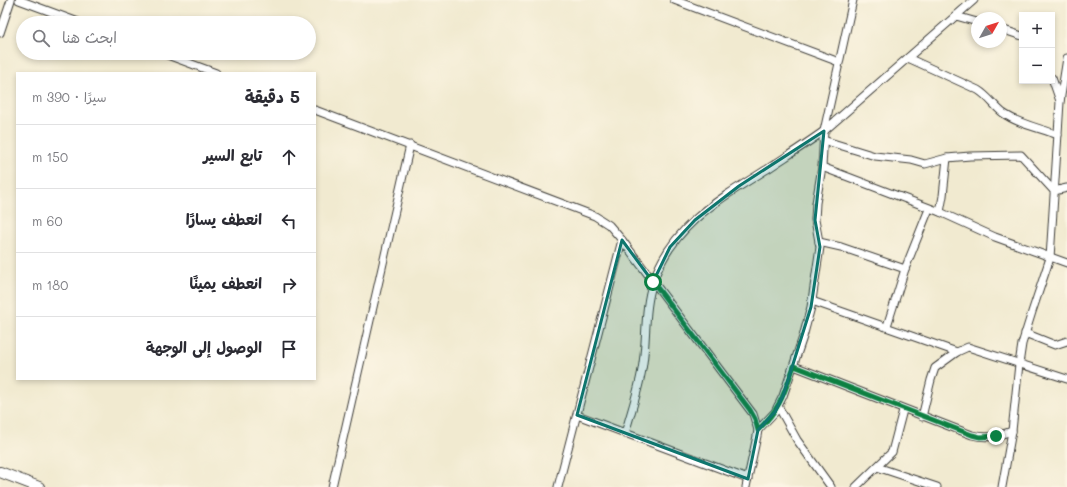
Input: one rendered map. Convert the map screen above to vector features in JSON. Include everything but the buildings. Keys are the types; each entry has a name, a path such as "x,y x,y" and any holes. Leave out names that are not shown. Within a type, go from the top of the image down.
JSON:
{"street":[{"path":"0,33 11,0"},
{"path":"19,0 62,16"},
{"path":"674,0 839,62"},
{"path":"758,430 770,418 778,406 794,366 812,301 820,247 815,220 816,203 822,167 824,131 853,0"},
{"path":"625,434 643,365 649,302 653,282 675,239 712,205 824,131 974,0"},
{"path":"956,16 971,20"},
{"path":"1007,31 1019,35"},
{"path":"908,58 978,90 1002,112 1011,118 1058,135"},
{"path":"1002,487 1012,431 1019,364 1025,333 1050,258 1060,102 1067,58"},
{"path":"181,60 213,72"},
{"path":"1054,84 1060,102"},
{"path":"316,110 595,216 609,225 622,240 750,410 755,419 758,430 746,487"},
{"path":"823,140 882,158 911,160 925,164 947,158 1021,155 1054,191"},
{"path":"332,487 410,145"},
{"path":"940,212 947,158"},
{"path":"822,167 940,212 995,237 1067,263"},
{"path":"1054,191 1067,188"},
{"path":"887,326 905,269 929,209"},
{"path":"558,487 622,240"},
{"path":"819,242 841,247 905,269"},
{"path":"812,301 887,326 957,352"},
{"path":"1025,333 1055,345 1067,341"},
{"path":"922,417 935,368 957,352 968,347 1067,379"},
{"path":"794,366 903,410 972,435 980,437 996,436 1012,431"},
{"path":"778,406 797,440 831,487"},
{"path":"856,487 892,452 903,410"},
{"path":"576,415 748,478"},
{"path":"877,467 937,487"},
{"path":"0,472 33,486"}],"highlighted area":[{"path":"824,131 815,220 820,247 811,307 783,396 775,412 758,430 748,479 577,415 622,240 653,282 670,247 695,220 739,186"}],"route":[{"path":"653,282 753,414 758,430 775,412 787,387 794,366 903,410 972,435 989,438 996,436"}]}
